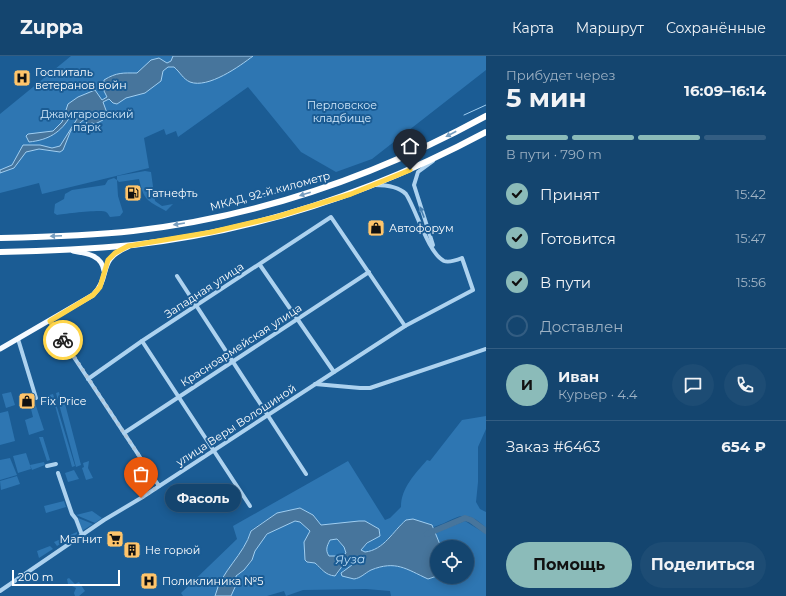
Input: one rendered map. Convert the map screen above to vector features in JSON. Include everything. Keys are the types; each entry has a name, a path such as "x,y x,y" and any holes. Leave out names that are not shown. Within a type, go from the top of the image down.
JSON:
{"highway":[{"name":"МКАД, 92-й километр","path":"0,238 95,234 195,221 303,195 393,162 437,142 486,116"},
{"path":"0,252 134,245 197,235 261,221 307,209 374,185 443,154 486,132"}],"main road":[{"path":"0,349 93,295 100,287 103,274 111,256 120,250 134,245"},
{"path":"58,250 91,254 101,262 103,274"}],"street":[{"path":"434,249 430,232 415,191 415,179 423,167 443,154"},
{"path":"374,185 390,186 403,190 424,233 434,249"},
{"name":"Западная улица","path":"88,380 142,341 331,217 369,272"},
{"name":"улица Веры Волошиной","path":"0,591 82,535 406,326 473,290 462,258 444,261 434,249"},
{"path":"260,265 334,372"},
{"path":"369,272 406,326"},
{"name":"Красноармейская улица","path":"124,433 369,272"},
{"path":"177,276 306,474"},
{"path":"50,321 159,486"},
{"path":"18,339 36,398"},
{"path":"142,341 250,506"},
{"path":"315,384 370,388 486,349"},
{"path":"47,466 56,464"},
{"path":"58,473 72,514 76,519 82,535"}],"green space":[{"path":"71,56 486,56 486,70 372,159 336,172 301,152 248,87 178,137 176,131 166,135 164,129 144,138 149,168 42,194 39,183 0,193 0,114"},
{"path":"145,171 151,172 155,201 162,206 173,204 166,211 150,202 144,195 139,179 119,182 117,180 117,176"},
{"path":"114,178 117,180 118,196 123,212 120,216 110,217 107,212 103,211 57,215 54,213 55,204 64,199 65,194 72,190 105,185 108,180"},
{"path":"11,392 15,405 6,408 2,394"},
{"path":"59,392 60,397 63,396 81,465 76,467 56,393"},
{"path":"53,394 75,466 72,467 54,402 41,405 39,398"},
{"path":"35,403 44,430 29,435 25,420 33,417 30,405"},
{"path":"8,411 15,441 0,445 0,413"},
{"path":"486,416 486,429 478,447 478,482 476,502 480,509 486,512 486,528 472,517 466,516 455,518 434,527 409,519 400,525 379,546 365,552 361,550 380,534 379,529 365,521 321,525 313,515 300,508 277,513 251,530 248,539 218,587 215,596 183,596 181,593 237,539 233,526 348,461 385,520 390,518 401,507 403,494 414,476 427,460 430,461 462,420"},
{"path":"39,437 43,437 50,460 47,461"},
{"path":"26,453 31,469 18,473 13,456"},
{"path":"10,458 17,475 0,480 0,460"},
{"path":"89,461 88,468 93,478 86,480 82,468 84,467 83,463"},
{"path":"44,462 45,465 32,470 30,465"},
{"path":"74,470 79,479 68,482 65,473"},
{"path":"17,476 20,484 1,490 0,481"},
{"path":"64,501 66,507 46,513 44,506"},
{"path":"92,511 102,518 95,523 76,515"},
{"path":"78,518 93,524 82,531"},
{"path":"295,521 300,522 310,531 304,547 304,555 309,563 315,563 322,571 337,575 343,565 352,561 352,565 343,571 342,576 354,579 380,567 394,566 407,569 428,579 430,578 430,584 474,584 474,540 438,540 435,533 465,521 486,534 486,596 391,596 390,591 366,589 303,590 286,596 284,591 267,596 231,596 236,585 236,576 252,561 253,553 257,546 276,528"},
{"path":"77,532 77,534 57,546 54,542"},
{"path":"336,539 344,547 346,553 342,556 329,556 327,550 328,544 330,540"},
{"path":"50,546 53,549 39,558 37,551"},
{"path":"69,578 75,584 79,582 85,591 79,596 75,596 74,593 76,588 68,584 67,579"}],"water":[{"path":"173,56 253,56 223,75 206,82 190,82 185,79 174,67 168,67 163,71 161,81 145,93 126,98 117,104 113,103 109,99 103,102 107,113 103,120 95,124 92,123 87,125 86,118 75,127 78,129 71,130 63,150 60,152 39,149 26,152 14,168 0,173 0,170 12,165 23,145 40,145 52,148 60,146 77,119 75,115 71,115 63,127 48,137 29,142 26,136 28,134 53,131 62,122 68,104 78,97 95,90 102,100 107,97 104,91 104,80 116,74 137,73 151,60 159,58 167,63 171,61"},
{"path":"300,508 313,515 321,525 365,521 379,529 380,536 367,543 361,550 365,552 378,548 406,520 413,519 432,525 438,540 430,540 430,578 428,579 401,567 387,566 371,570 361,577 354,579 342,576 341,573 352,565 352,562 350,561 343,565 335,576 324,571 315,563 307,562 305,560 304,542 310,531 300,522 295,521 267,534 255,551 252,560 244,570 236,576 236,585 231,596 215,596 222,579 248,540 251,531 277,513","holes":["337,539 344,547 346,553 342,556 329,556 327,546 330,540"]}],"waterway":[{"path":"464,115 486,105"},
{"path":"258,198 283,191 283,193"},
{"name":"Яуза","path":"427,534 465,518 471,520 486,531"}],"way so far":[{"path":"63,340 159,486 141,498"}],"place":[{"name":"Госпиталь ветеранов войн","path":"22,78"},
{"name":"Татнефть","path":"133,193"},
{"name":"Автофорум","path":"376,228"},
{"name":"Fix Price","path":"27,401"},
{"name":"Фасоль","path":"141,498"},
{"name":"Магнит","path":"115,539"},
{"name":"Не горюй","path":"132,550"},
{"name":"Поликлиника №5","path":"149,581"}],"route":[{"path":"63,340 50,321 93,295 100,287 108,260 115,253 128,246 212,232 307,209 351,194 410,170"}],"park label":[{"name":"Перловское кладбище","path":"342,111"},
{"name":"Джамгаровский парк","path":"87,120"}]}
